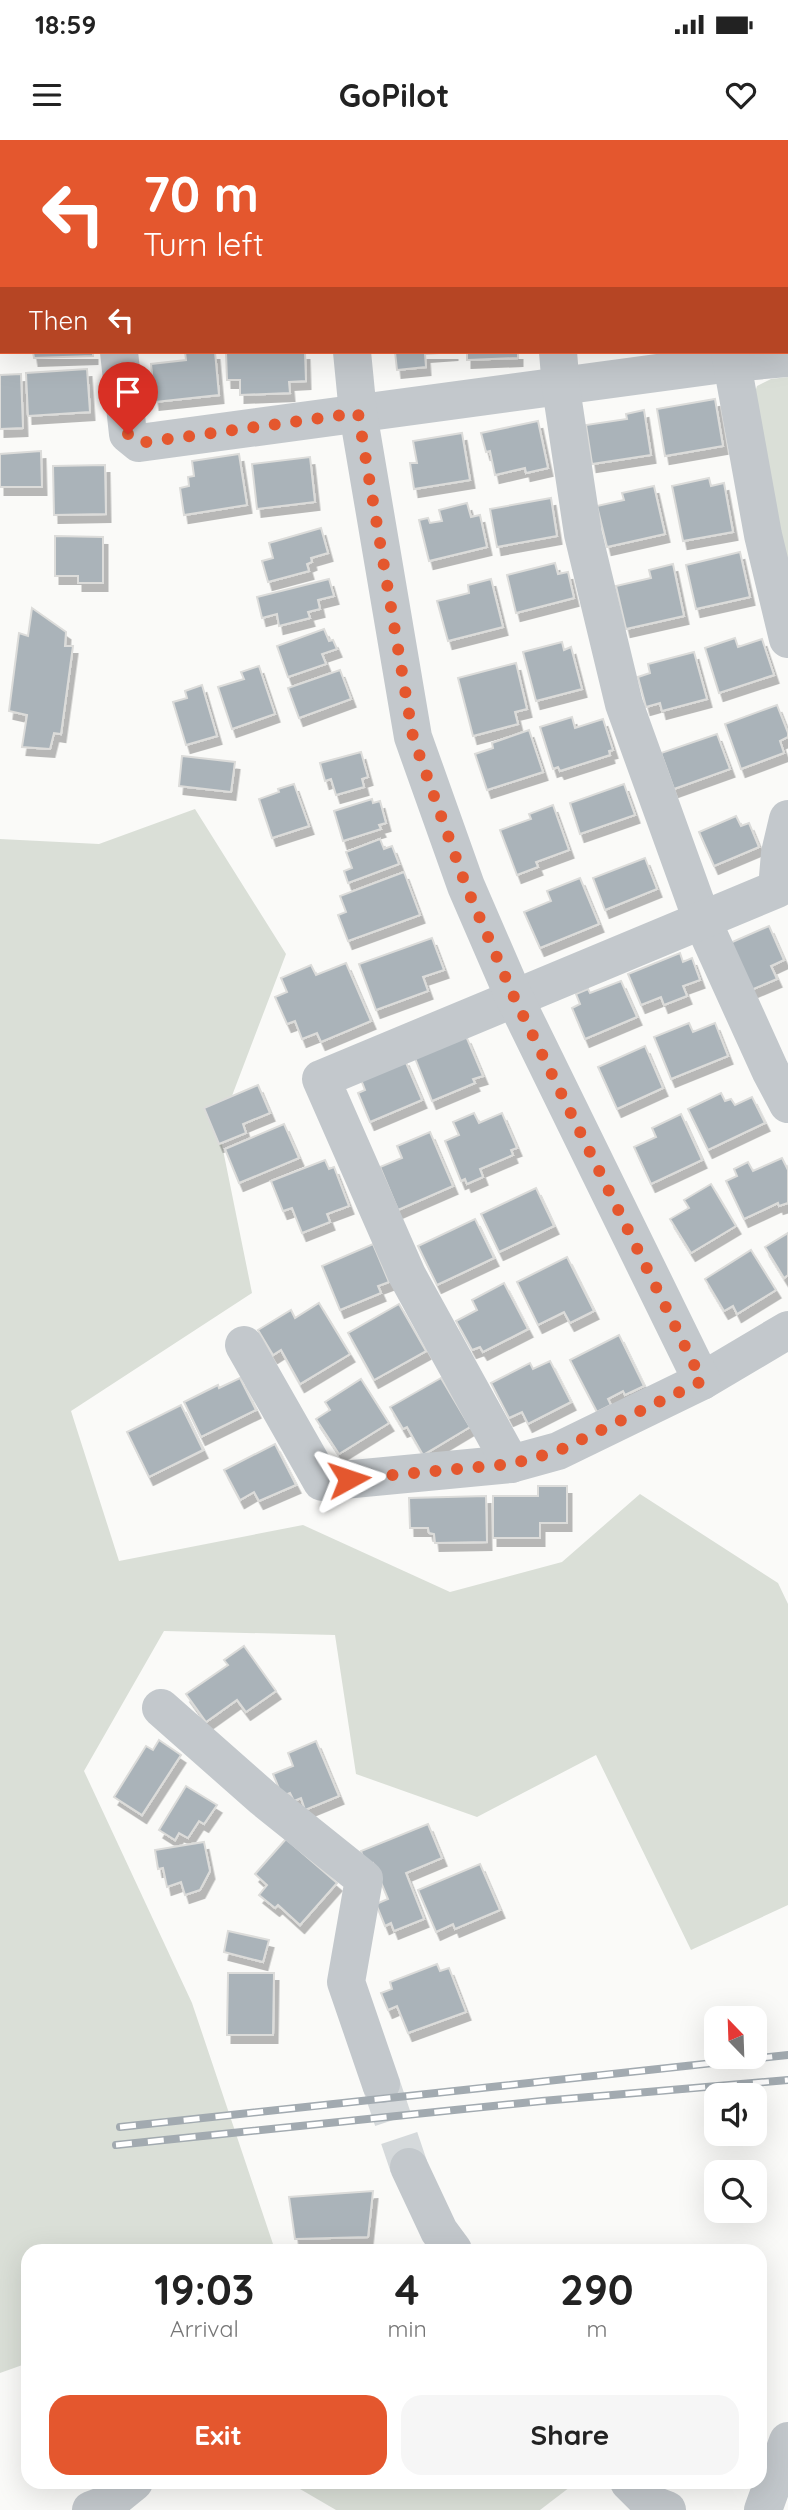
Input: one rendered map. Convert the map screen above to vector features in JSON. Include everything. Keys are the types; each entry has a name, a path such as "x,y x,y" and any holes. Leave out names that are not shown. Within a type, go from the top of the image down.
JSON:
{"street":[{"path":"120,354 128,434 139,443 358,413 560,370 731,358 788,358"},
{"path":"352,354 358,413 413,737 466,886 514,997 702,1381"},
{"path":"731,358 763,535 788,639"},
{"path":"560,370 583,534 624,704 702,920 788,1104"},
{"path":"511,1464 407,1275 321,1079 776,889 780,853 788,819"},
{"path":"244,1345 322,1482 511,1464 558,1451 702,1381 788,1330"},
{"path":"161,1708 263,1798 364,1879 346,1982 380,2084"},
{"path":"409,2166 439,2231 449,2244"},
{"path":"763,2510 788,2441"},
{"path":"91,2510 107,2504 125,2489"},
{"path":"636,2489 651,2504 667,2510"}],"shaded area":[{"path":"788,377 788,580 752,401 757,386 771,379"},
{"path":"195,809 286,954 219,1130 252,1293 71,1411 119,1561 303,1525 450,1592 562,1562 640,1494 778,1583 788,1604 788,1905 691,1950 596,1755 477,1817 356,1774 335,1635 164,1631 84,1771 192,2003 273,2244 21,2244 21,2366 0,2373 0,839 99,844"},
{"path":"300,2489 567,2489 540,2510 336,2510"}],"building":[{"path":"33,354 93,354 93,356 34,358"},
{"path":"185,354 215,354 219,395 155,402 151,364 186,360"},
{"path":"226,354 305,354 306,381 289,382 290,393 240,395 240,380 227,380"},
{"path":"395,354 425,354 426,367 397,370"},
{"path":"467,354 518,354 518,358 467,360"},
{"path":"87,369 90,412 28,416 26,373"},
{"path":"21,374 23,428 0,429 0,375"},
{"path":"715,399 723,446 665,456 657,409"},
{"path":"644,410 651,455 592,464 586,425 627,419 626,414"},
{"path":"538,421 548,468 526,473 525,468 495,475 490,451 486,452 481,433"},
{"path":"462,433 470,480 414,489 410,463 417,463 413,441"},
{"path":"41,451 42,487 0,487 0,454"},
{"path":"239,454 247,505 184,515 180,488 189,486 188,477 194,476 192,461"},
{"path":"310,457 315,502 257,509 252,464"},
{"path":"105,465 106,514 54,515 53,466"},
{"path":"709,478 711,486 724,483 733,532 683,541 672,486"},
{"path":"654,486 665,534 607,547 597,506 624,500 622,493"},
{"path":"551,498 557,536 497,547 490,509"},
{"path":"467,503 471,517 480,515 487,547 429,561 419,520 428,518 430,523 442,521 439,510"},
{"path":"321,528 328,553 311,558 312,562 307,564 309,571 268,582 262,561 273,558 269,543"},
{"path":"55,536 103,537 103,583 78,583 78,576 55,576"},
{"path":"740,552 750,597 696,609 686,565"},
{"path":"555,563 558,574 568,572 574,598 516,613 507,575"},
{"path":"673,564 684,616 626,629 616,586 651,578 649,570"},
{"path":"329,579 334,596 318,600 320,609 308,612 310,618 279,626 277,614 262,618 257,597"},
{"path":"491,579 503,627 448,641 437,601 469,593 468,585"},
{"path":"32,608 66,632 65,646 73,646 61,734 54,733 50,749 22,747 27,715 9,711 19,633 28,636"},
{"path":"324,629 329,641 333,640 337,649 322,654 326,664 288,677 277,646"},
{"path":"735,638 738,647 762,639 774,675 719,693 705,648"},
{"path":"562,642 564,650 571,647 582,689 536,701 523,652"},
{"path":"694,652 707,699 662,711 660,703 646,707 638,677 650,673 648,664"},
{"path":"516,663 527,709 515,712 518,724 473,736 458,678"},
{"path":"259,666 275,714 232,729 218,687 244,679 241,672"},
{"path":"340,670 351,699 299,718 288,688"},
{"path":"202,685 217,736 186,745 173,702 187,698 185,691"},
{"path":"777,705 788,733 788,737 780,741 784,753 741,769 725,724"},
{"path":"572,717 575,728 603,719 613,750 609,751 610,755 560,771 558,767 553,769 540,727"},
{"path":"529,730 543,772 487,790 475,754 493,748 492,743"},
{"path":"717,734 730,769 674,789 661,753"},
{"path":"361,752 368,777 362,779 364,787 336,795 331,779 325,781 320,763"},
{"path":"182,756 235,762 231,792 179,786"},
{"path":"294,784 309,826 272,838 259,799"},
{"path":"624,784 635,815 580,834 570,803"},
{"path":"372,799 373,803 380,801 386,823 379,825 381,829 343,841 334,811"},
{"path":"553,805 569,850 536,862 538,867 517,875 500,830 531,819 529,814"},
{"path":"736,816 741,826 749,823 759,847 714,866 699,832"},
{"path":"380,839 384,849 392,846 399,864 348,883 344,871 352,868 346,852"},
{"path":"645,858 657,889 605,910 593,878"},
{"path":"404,872 420,915 348,941 338,915 346,912 340,896"},
{"path":"580,878 599,924 540,948 524,912 551,901 547,891"},
{"path":"769,926 784,960 771,966 777,979 751,990 730,943"},
{"path":"432,938 444,970 423,977 428,991 376,1010 359,964"},
{"path":"680,953 683,962 692,958 700,980 683,986 687,996 664,1005 661,997 641,1005 628,974"},
{"path":"346,963 371,1021 321,1042 317,1033 302,1039 295,1021 287,1024 275,997 287,992 281,978 311,965 316,975"},
{"path":"621,981 637,1017 585,1039 572,1008 580,1004 576,994 588,989 590,993"},
{"path":"689,1023 693,1032 715,1023 728,1056 671,1079 654,1037"},
{"path":"466,1036 483,1076 473,1079 475,1083 432,1101 415,1058"},
{"path":"645,1046 663,1088 617,1109 598,1067"},
{"path":"404,1058 422,1100 370,1122 358,1093 365,1090 360,1077"},
{"path":"258,1085 270,1113 243,1124 246,1133 219,1144 204,1108"},
{"path":"721,1093 725,1101 731,1099 735,1105 752,1097 765,1123 708,1150 688,1109"},
{"path":"474,1113 479,1123 502,1113 517,1148 511,1150 513,1155 480,1169 483,1177 467,1184 465,1179 461,1181 445,1141 459,1135 453,1122"},
{"path":"681,1114 702,1160 651,1184 634,1147 656,1137 652,1128"},
{"path":"284,1124 299,1158 239,1183 225,1149"},
{"path":"430,1132 453,1186 398,1210 380,1167 402,1158 397,1146"},
{"path":"782,1158 788,1170 788,1203 779,1206 778,1203 744,1219 726,1181 737,1176 734,1169 748,1162 753,1171"},
{"path":"325,1160 329,1169 334,1167 349,1206 327,1214 330,1222 302,1233 292,1208 283,1211 271,1181"},
{"path":"711,1184 736,1226 691,1253 670,1219 689,1208 684,1200"},
{"path":"536,1188 554,1226 499,1252 481,1214"},
{"path":"475,1219 494,1258 437,1285 418,1246"},
{"path":"788,1233 788,1275 784,1278 765,1247"},
{"path":"373,1244 389,1282 378,1286 381,1293 340,1310 322,1266"},
{"path":"751,1250 776,1290 737,1314 733,1306 724,1311 705,1279"},
{"path":"567,1257 594,1311 570,1323 564,1312 538,1325 517,1282"},
{"path":"504,1283 528,1329 483,1352 480,1347 472,1350 456,1321 477,1310 472,1300"},
{"path":"319,1303 350,1354 300,1384 281,1350 273,1355 258,1330 291,1310 295,1318"},
{"path":"399,1304 426,1351 374,1380 348,1333"},
{"path":"619,1335 644,1386 625,1395 623,1391 608,1399 611,1405 597,1412 570,1360"},
{"path":"550,1361 571,1402 528,1424 522,1412 509,1418 491,1383 530,1363 533,1369"},
{"path":"240,1378 256,1410 201,1437 184,1402 218,1385 219,1388"},
{"path":"441,1378 470,1427 423,1455 407,1427 403,1429 390,1407"},
{"path":"361,1379 389,1423 339,1454 316,1419 330,1410 325,1402"},
{"path":"181,1405 203,1450 149,1477 127,1432"},
{"path":"275,1444 296,1485 259,1501 254,1492 240,1500 224,1470"},
{"path":"538,1486 567,1486 567,1523 540,1523 540,1538 493,1538 493,1496 538,1496"},
{"path":"486,1496 487,1542 435,1543 434,1534 429,1533 428,1528 410,1528 409,1498"},
{"path":"244,1646 276,1691 246,1712 237,1700 206,1722 186,1694 228,1665 224,1660"},
{"path":"159,1740 181,1755 142,1815 114,1797 146,1746 153,1750"},
{"path":"316,1741 339,1796 305,1810 301,1798 294,1801 290,1793 282,1796 273,1774 293,1766 288,1753"},
{"path":"186,1786 217,1805 204,1824 199,1821 188,1838 179,1833 175,1840 159,1830"},
{"path":"428,1824 442,1858 406,1873 424,1919 394,1931 391,1923 385,1926 376,1904 388,1899 373,1863 366,1866 361,1851"},
{"path":"286,1839 337,1883 300,1925 278,1905 275,1908 259,1895 267,1885 255,1874"},
{"path":"204,1842 210,1871 200,1890 185,1895 181,1882 167,1887 163,1868 158,1869 155,1850"},
{"path":"480,1864 500,1910 455,1929 453,1924 436,1932 418,1890"},
{"path":"228,1931 269,1940 263,1962 224,1952"},
{"path":"437,1964 440,1971 449,1968 466,2012 408,2033 397,2006 388,2010 381,1993 392,1989 390,1982"},
{"path":"228,1973 274,1973 273,2035 227,2035"},
{"path":"373,2191 368,2237 295,2239 289,2197"}],"tunnel":[{"path":"381,2084 409,2167"}],"railway":[{"path":"120,2127 788,2055"},
{"path":"116,2145 542,2101 788,2080"}],"route":[{"path":"128,434 139,443 358,413 413,737 466,886 514,997 702,1381 558,1451 511,1464 349,1479"}]}
